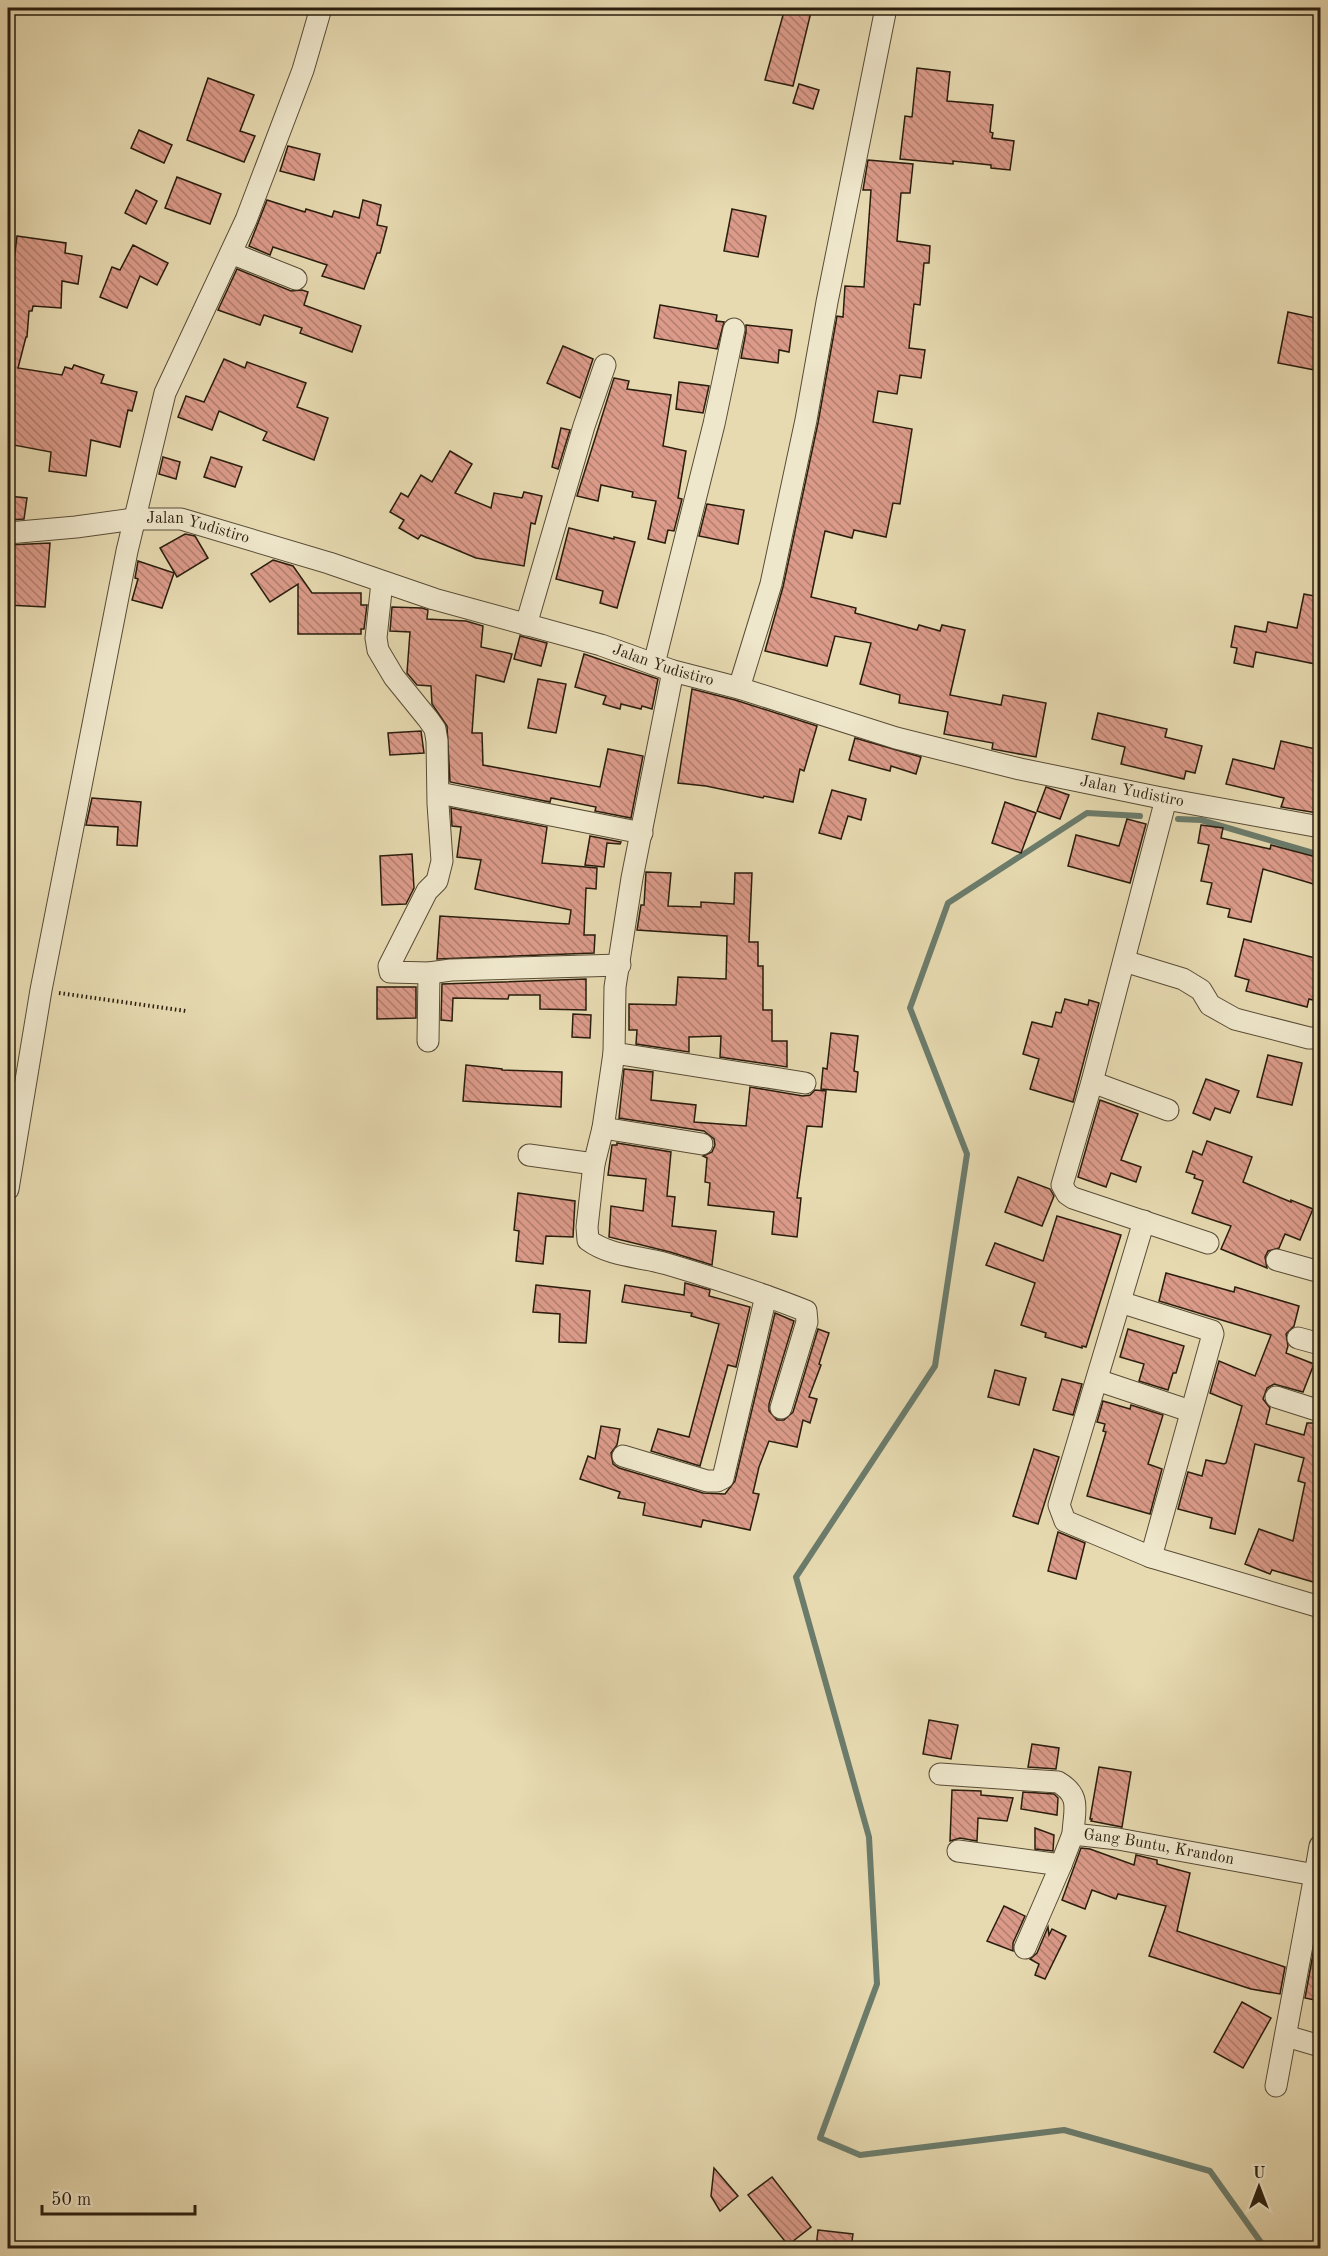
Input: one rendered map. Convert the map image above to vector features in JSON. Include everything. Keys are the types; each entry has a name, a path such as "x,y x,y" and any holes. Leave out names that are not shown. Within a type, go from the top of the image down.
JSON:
{"street":[{"path":"8,1189 41,990 134,519 165,393 246,220 303,70 321,8"},
{"path":"739,688 771,584 806,420 835,259 885,8"},
{"path":"231,253 296,279"},
{"path":"734,329 663,668 642,833 632,878 615,987 614,1053 603,1128 594,1164 587,1227 588,1240 601,1250 664,1263 806,1311 807,1322 781,1408"},
{"path":"526,625 584,426 605,365"},
{"name":"Jalan Yudistiro","path":"8,533 134,519 181,519 330,562 434,599 601,645 663,668 739,688 928,746 1020,769 1320,827"},
{"path":"382,582 376,638 378,650 394,677 418,704 435,729 442,861 437,881 428,891 390,966 390,972 429,973 451,970 620,964"},
{"path":"439,793 642,833"},
{"path":"1166,799 1092,1082 1062,1181 1063,1188 1073,1198 1208,1242"},
{"path":"1124,961 1183,979 1201,990 1210,1005 1234,1019 1309,1038 1320,1038"},
{"path":"428,1041 429,973"},
{"path":"614,1053 805,1083"},
{"path":"1092,1082 1168,1110"},
{"path":"603,1128 702,1144"},
{"path":"530,1155 594,1164"},
{"path":"1144,1221 1059,1505 1060,1511 1065,1521 1151,1557 1320,1607"},
{"path":"1277,1260 1320,1272"},
{"path":"623,1456 707,1481 717,1481 723,1478 766,1296"},
{"path":"1120,1302 1212,1331 1213,1336 1190,1411 1151,1557"},
{"path":"1298,1338 1320,1344"},
{"path":"1097,1380 1190,1411"},
{"path":"1276,1397 1320,1411"},
{"path":"940,1774 1058,1782 1070,1789 1075,1801 1072,1834"},
{"name":"Gang Buntu, Krandon","path":"1025,1948 1072,1834 1118,1839 1318,1876"},
{"path":"1276,2086 1318,1876 1320,1846"},
{"path":"958,1851 1061,1865"},
{"path":"1286,2036 1320,2046"}],"path":[{"path":"41,990 186,1011"}],"building":[{"path":"785,8 812,8 793,86 765,80"},
{"path":"917,68 950,72 947,101 993,105 990,132 993,133 992,138 1014,141 1010,170 991,168 991,165 953,161 953,164 900,159 905,116 912,117"},
{"path":"208,78 254,95 240,131 255,136 244,162 187,140"},
{"path":"799,84 819,90 813,109 793,103"},
{"path":"139,130 172,145 164,163 131,148"},
{"path":"288,146 320,154 314,180 280,171"},
{"path":"868,160 913,164 910,193 901,193 897,241 930,246 929,263 924,263 920,305 914,304 909,348 925,350 921,378 900,375 897,394 878,391 873,422 912,429 900,504 893,503 886,537 854,530 852,538 825,531 811,597 856,608 855,613 917,630 919,625 940,631 942,625 965,630 950,695 1001,705 1003,695 1046,703 1036,757 992,749 993,743 944,734 948,712 899,703 900,695 860,684 871,643 835,636 827,666 765,651 783,587 818,423 837,316 843,317 845,286 864,287 871,190 863,190"},
{"path":"177,177 221,194 210,224 165,208"},
{"path":"136,190 157,201 146,224 125,213"},
{"path":"267,200 305,212 306,209 332,217 334,211 359,218 363,200 381,205 377,225 387,227 380,253 377,253 364,289 322,276 327,265 273,247 270,255 249,246"},
{"path":"732,209 766,216 758,257 724,251"},
{"path":"17,236 66,243 65,253 82,256 78,284 62,281 61,308 33,306 32,311 29,311 27,337 18,368 62,375 65,367 72,369 74,365 104,375 101,383 137,392 132,411 128,410 120,447 91,440 86,476 49,471 51,452 8,444 8,311"},
{"path":"133,245 168,263 157,285 140,276 127,308 100,297 112,267 120,270"},
{"path":"237,269 291,291 308,292 304,305 361,326 352,352 300,333 302,328 264,315 260,325 218,310"},
{"path":"660,305 717,315 716,321 724,322 717,349 654,338"},
{"path":"1288,312 1320,319 1320,371 1278,363"},
{"path":"746,325 792,330 789,352 779,350 778,363 741,358"},
{"path":"563,346 593,359 580,398 547,383"},
{"path":"224,359 245,368 247,362 306,383 297,407 328,418 314,460 263,440 267,432 219,411 212,430 178,417 186,396 204,402"},
{"path":"614,378 629,381 627,389 671,395 663,446 686,451 678,498 682,499 674,531 668,530 665,543 648,539 656,501 632,497 633,492 601,485 598,501 577,496"},
{"path":"679,382 709,386 703,413 676,409"},
{"path":"561,428 570,430 558,469 552,467"},
{"path":"450,451 472,464 455,493 491,508 494,493 522,498 524,492 542,496 535,524 531,523 524,566 476,558 421,535 418,539 399,528 404,520 390,512 401,493 408,497 421,475 432,482"},
{"path":"163,457 180,462 176,479 159,474"},
{"path":"211,457 242,467 235,487 204,477"},
{"path":"8,496 27,498 24,519 8,520"},
{"path":"707,504 744,510 738,544 699,536"},
{"path":"569,528 635,542 617,608 600,603 603,591 556,579"},
{"path":"185,534 195,536 208,558 177,577 160,548"},
{"path":"50,543 45,607 8,605 8,545"},
{"path":"273,560 293,566 312,593 361,593 361,605 367,605 364,629 361,629 361,634 298,634 298,584 270,602 251,574"},
{"path":"138,561 174,573 162,608 132,600 138,579 135,578"},
{"path":"1304,594 1320,597 1320,665 1256,652 1253,667 1234,663 1237,648 1231,647 1235,626 1266,632 1268,622 1297,628"},
{"path":"392,607 422,608 428,610 427,619 466,621 483,626 481,647 512,654 504,682 476,675 472,733 482,733 483,765 600,787 608,749 643,756 631,818 595,811 596,807 551,798 550,802 450,782 447,726 432,704 431,686 417,685 407,673 410,632 390,631"},
{"path":"520,636 547,643 541,666 514,659"},
{"path":"584,654 658,679 652,709 621,704 620,709 603,704 606,696 575,687"},
{"path":"538,679 566,684 556,733 528,728"},
{"path":"692,689 817,726 804,771 800,769 793,802 678,783"},
{"path":"1098,713 1167,729 1165,737 1202,746 1195,773 1186,771 1184,779 1121,764 1125,747 1092,739"},
{"path":"421,731 424,753 390,755 388,733"},
{"path":"855,738 921,757 916,774 891,766 890,771 849,760"},
{"path":"1281,741 1320,750 1320,767 1316,784 1320,785 1317,813 1281,807 1284,798 1226,784 1233,759 1274,769"},
{"path":"1046,787 1069,795 1060,819 1037,811"},
{"path":"832,790 866,799 861,820 848,816 841,839 819,833"},
{"path":"92,798 141,802 137,846 117,845 118,827 86,825"},
{"path":"1005,802 1036,813 1021,853 992,843"},
{"path":"451,808 547,827 542,863 597,868 596,889 586,888 584,935 595,935 594,953 437,959 440,916 569,924 571,910 475,889 481,860 457,857 461,827 452,826"},
{"path":"1127,819 1146,824 1130,883 1068,866 1076,835 1119,846"},
{"path":"1201,825 1223,828 1221,838 1270,849 1271,845 1320,858 1320,886 1263,869 1251,922 1228,917 1230,909 1207,904 1212,883 1201,881 1209,845 1198,843"},
{"path":"590,836 621,842 620,844 607,843 604,867 585,865"},
{"path":"412,854 414,888 406,904 382,905 380,856"},
{"path":"646,872 671,873 668,906 701,907 701,902 734,904 735,873 752,873 749,942 758,942 758,966 763,966 763,1010 772,1010 772,1041 787,1041 787,1067 720,1057 721,1036 689,1037 689,1052 636,1044 637,1030 629,1030 629,1004 676,1005 678,977 726,979 727,936 637,930 641,905 644,905"},
{"path":"1244,939 1319,959 1315,974 1320,975 1320,1002 1309,999 1307,1007 1246,991 1249,980 1235,976"},
{"path":"586,979 586,1010 540,1009 540,995 509,995 508,999 453,998 452,1021 441,1020 442,984"},
{"path":"377,987 416,987 416,1018 377,1019"},
{"path":"1065,999 1088,1005 1089,1000 1099,1003 1073,1102 1030,1089 1039,1059 1023,1054 1032,1022 1052,1027 1056,1012 1061,1013"},
{"path":"573,1014 591,1015 590,1038 572,1037"},
{"path":"831,1033 858,1036 854,1071 858,1072 856,1092 821,1089 823,1068 827,1069"},
{"path":"1268,1055 1302,1063 1292,1105 1257,1097"},
{"path":"466,1065 502,1070 562,1072 561,1107 463,1101"},
{"path":"624,1069 653,1072 651,1100 696,1105 694,1122 746,1126 750,1087 803,1096 810,1095 815,1090 826,1091 822,1127 807,1126 797,1198 801,1198 797,1237 772,1234 774,1212 708,1205 710,1183 705,1182 707,1158 703,1156 712,1152 715,1145 714,1139 704,1131 619,1118"},
{"path":"1206,1079 1239,1091 1230,1113 1215,1108 1210,1120 1193,1113"},
{"path":"1100,1100 1138,1114 1121,1160 1141,1167 1136,1182 1111,1173 1106,1187 1078,1177"},
{"path":"1207,1141 1252,1157 1243,1182 1313,1209 1300,1240 1285,1234 1279,1248 1268,1251 1265,1257 1267,1268 1221,1249 1231,1226 1192,1213 1203,1181 1186,1172 1193,1151 1202,1155"},
{"path":"617,1143 671,1152 667,1196 675,1197 672,1226 716,1231 712,1265 609,1237 611,1206 643,1211 646,1179 608,1175 612,1145 617,1145"},
{"path":"1018,1177 1050,1189 1054,1196 1042,1226 1005,1212"},
{"path":"518,1193 575,1201 573,1237 546,1236 543,1264 516,1261 519,1231 514,1230"},
{"path":"1057,1216 1121,1235 1086,1347 1082,1346 1082,1348 1045,1337 1046,1333 1021,1325 1035,1283 986,1265 995,1243 1043,1261"},
{"path":"1166,1273 1234,1292 1235,1287 1299,1306 1294,1326 1286,1334 1288,1346 1286,1353 1314,1364 1303,1392 1274,1384 1267,1388 1263,1399 1270,1408 1266,1424 1304,1435 1307,1423 1320,1423 1320,1584 1272,1570 1270,1574 1245,1564 1259,1529 1293,1541 1305,1483 1298,1481 1304,1458 1255,1444 1235,1534 1210,1528 1212,1518 1178,1509 1188,1472 1202,1476 1206,1460 1226,1463 1242,1406 1210,1393 1219,1361 1255,1376 1271,1335 1159,1301"},
{"path":"685,1283 710,1290 709,1296 750,1307 736,1367 728,1365 700,1466 651,1451 658,1429 689,1437 719,1324 691,1316 692,1313 622,1302 625,1285 684,1295"},
{"path":"536,1285 590,1291 586,1343 559,1342 560,1314 533,1312"},
{"path":"775,1313 794,1321 769,1404 769,1411 777,1420 784,1420 793,1412 818,1329 829,1333 819,1364 821,1365 809,1397 817,1399 810,1423 803,1420 797,1447 769,1441 759,1467 753,1493 759,1494 750,1530 703,1520 701,1527 643,1515 645,1503 618,1498 620,1492 580,1479 588,1456 595,1459 601,1426 620,1429 617,1445 611,1453 613,1464 619,1468 703,1493 725,1494 735,1481"},
{"path":"1128,1329 1184,1346 1168,1390 1139,1381 1144,1364 1120,1357"},
{"path":"995,1370 1026,1378 1019,1405 988,1397"},
{"path":"1062,1379 1082,1384 1073,1415 1053,1410"},
{"path":"1103,1401 1130,1409 1131,1405 1163,1415 1148,1464 1162,1469 1150,1514 1087,1496 1106,1432 1103,1431 1105,1424 1097,1422"},
{"path":"1034,1449 1059,1457 1038,1524 1013,1516"},
{"path":"1058,1532 1085,1543 1076,1579 1048,1571"},
{"path":"929,1720 958,1725 951,1759 923,1754"},
{"path":"1032,1744 1059,1748 1056,1769 1028,1767"},
{"path":"1099,1767 1131,1772 1122,1827 1090,1819"},
{"path":"952,1790 981,1791 981,1795 1013,1798 1007,1821 978,1818 977,1841 960,1838 950,1841"},
{"path":"1023,1792 1054,1794 1058,1798 1057,1815 1021,1809"},
{"path":"1035,1828 1054,1835 1053,1851 1035,1849"},
{"path":"1081,1848 1134,1865 1136,1855 1157,1860 1157,1864 1190,1873 1177,1931 1285,1967 1280,1994 1251,1989 1149,1956 1166,1906 1118,1894 1116,1899 1092,1890 1085,1909 1062,1900"},
{"path":"1004,1906 1025,1916 1013,1943 1013,1951 987,1941"},
{"path":"1048,1927 1049,1935 1052,1929 1066,1936 1045,1979 1035,1975 1039,1964 1030,1959 1037,1953"},
{"path":"1317,1932 1320,1933 1320,2001 1305,1998"},
{"path":"1242,2002 1271,2018 1243,2068 1214,2052"},
{"path":"714,2168 738,2196 720,2211 711,2196"},
{"path":"772,2177 811,2227 788,2245 748,2195"},
{"path":"818,2230 853,2234 851,2248 816,2248"}],"waterway":[{"path":"1140,816 1087,813 948,903 910,1008 967,1154 935,1366 796,1577 869,1837 877,1984 820,2138 860,2155 1064,2130 1210,2171 1265,2248"},
{"path":"1178,819 1201,820 1320,855"}]}
